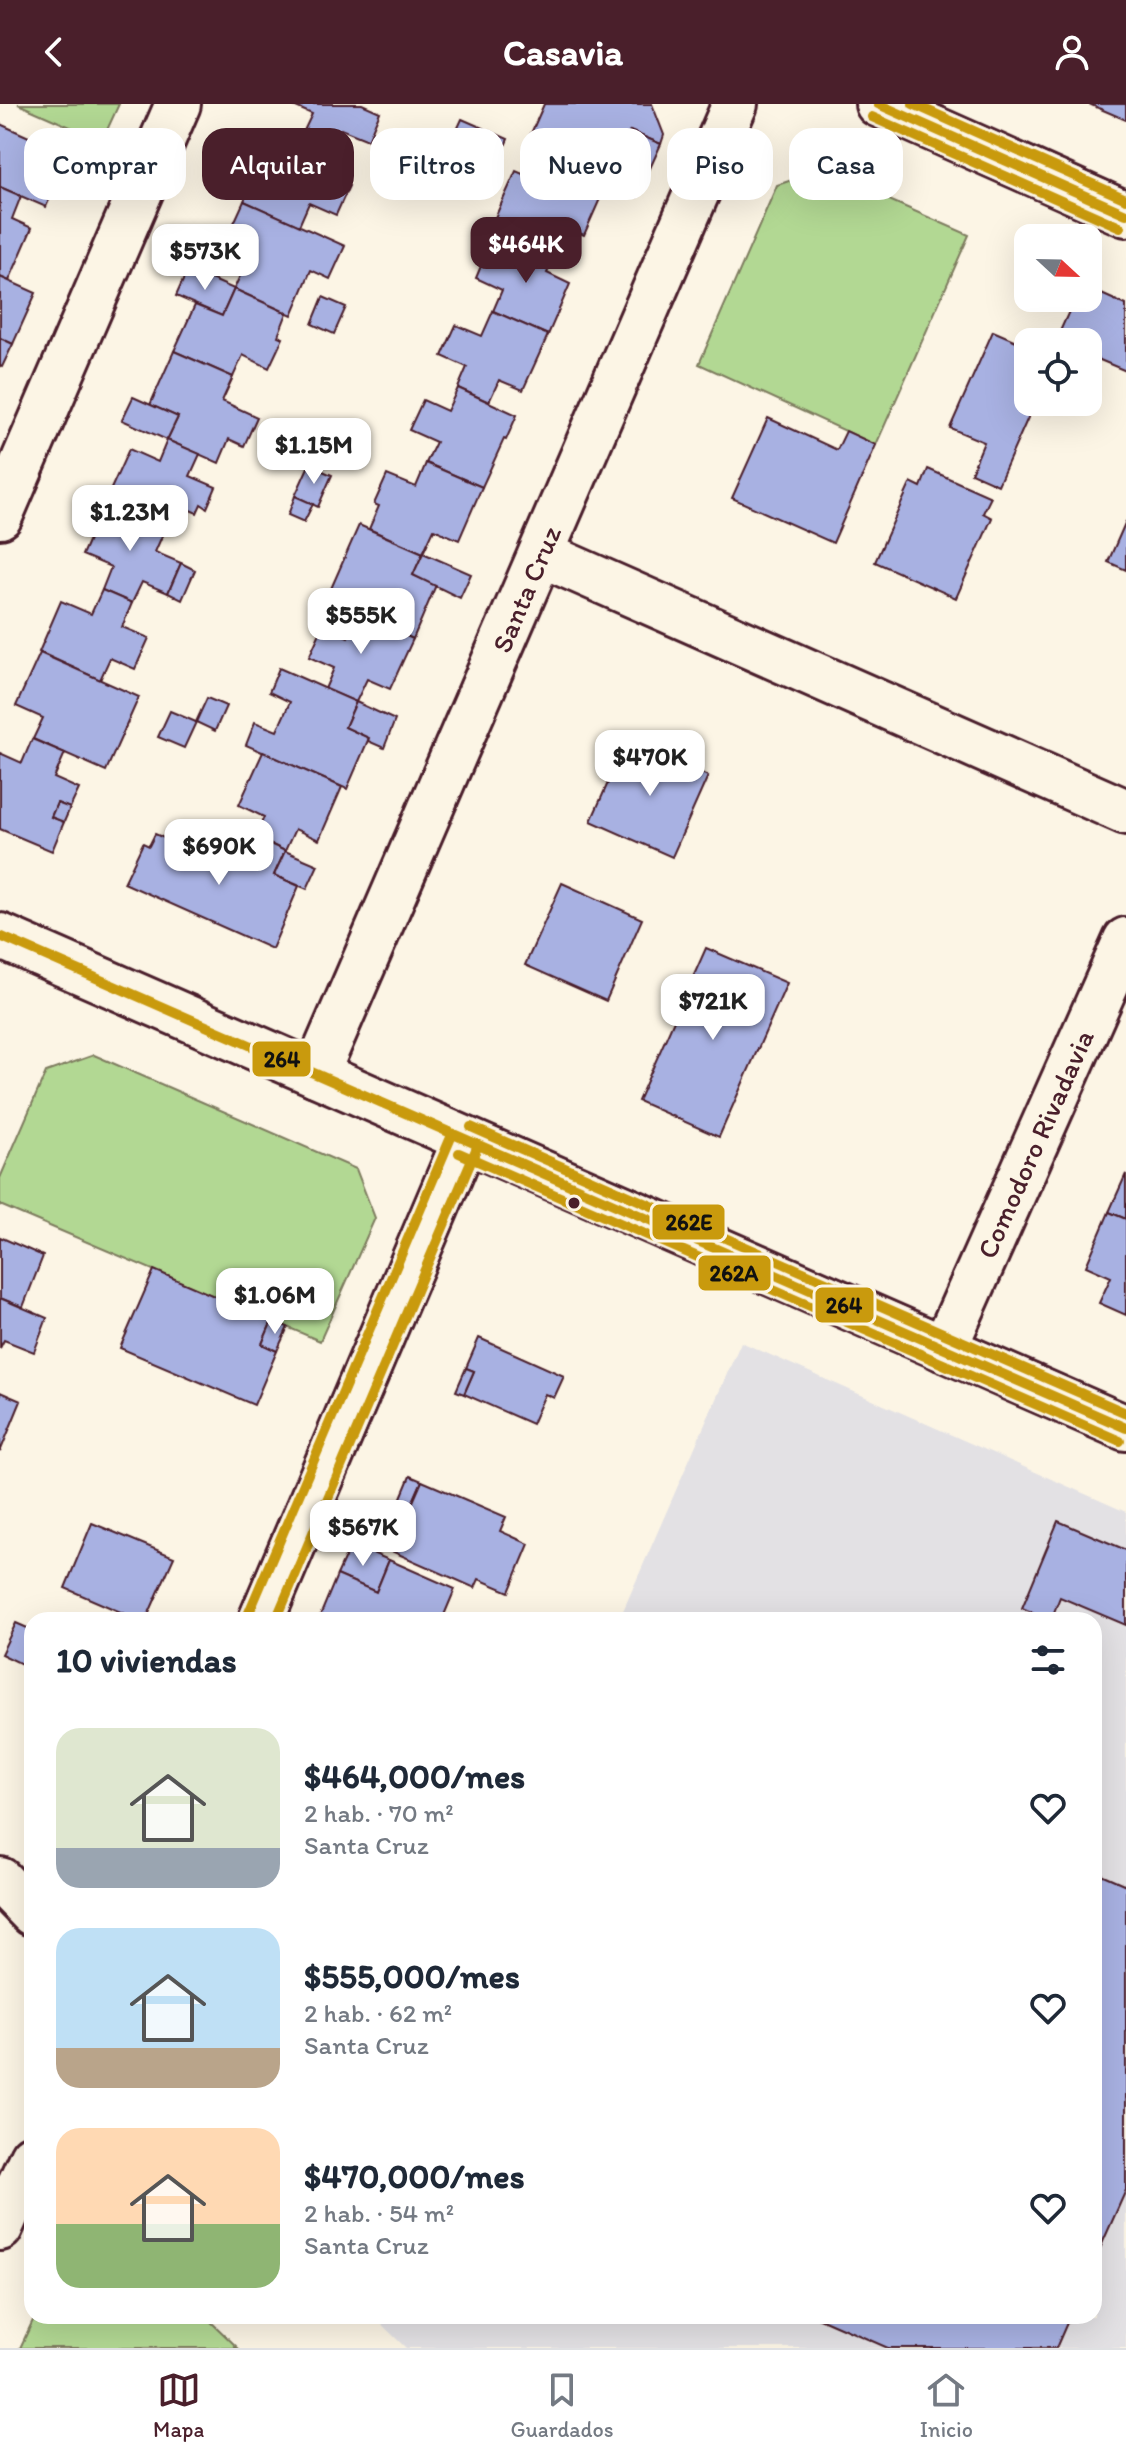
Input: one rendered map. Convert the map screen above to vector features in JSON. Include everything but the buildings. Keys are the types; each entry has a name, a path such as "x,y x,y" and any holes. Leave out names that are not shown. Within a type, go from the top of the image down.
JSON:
{"street":[{"path":"0,516 178,104"},
{"name":"Santa Cruz","path":"316,1074 735,104"},
{"path":"878,104 1126,214"},
{"path":"541,554 1126,812"},
{"name":"Comodoro Rivadavia","path":"944,1349 1126,940"},
{"path":"4,950 316,1074 1126,1428"},
{"path":"264,1612 465,1140"},
{"path":"0,1880 24,1905"},
{"path":"0,2228 24,2175"}],"shaded area":[{"path":"741,1342 1126,1512 1126,2348 406,2348 381,2324 1102,2324 1102,1612 623,1612"}],"green space":[{"path":"18,104 119,104 108,128 72,128"},
{"path":"789,181 789,200 889,200 969,235 876,445 699,364 777,185"},
{"path":"94,1055 356,1169 375,1218 320,1341 0,1205 0,1178 46,1072"},
{"path":"31,2324 213,2324 238,2348 20,2348"}],"transit line":[{"name":"264","path":"878,104 1126,214"},
{"name":"262E","path":"913,104 1126,199"},
{"name":"262A","path":"872,117 1120,227"},
{"name":"264","path":"0,936 1126,1428"},
{"name":"262E","path":"471,1127 1126,1413"},
{"name":"262E","path":"249,1612 452,1135"},
{"name":"262A","path":"279,1612 478,1145"},
{"name":"262A","path":"459,1153 1120,1441"}]}
